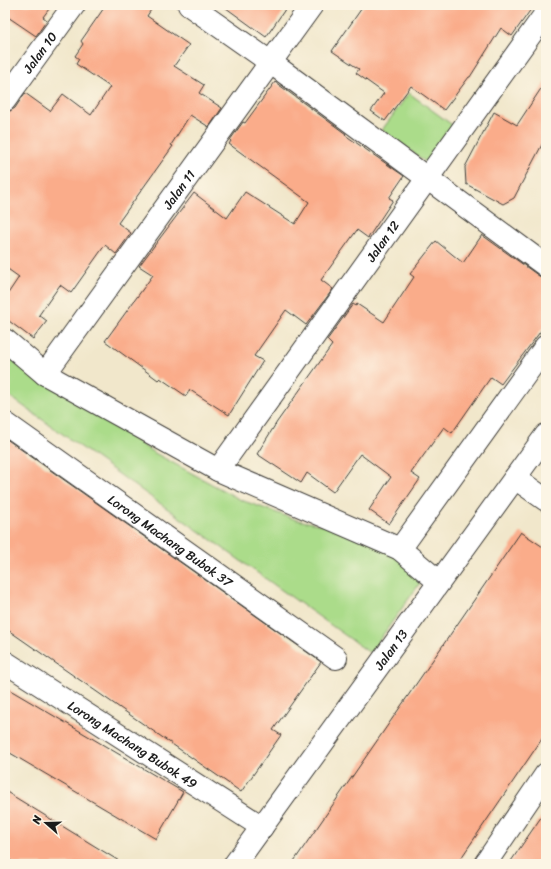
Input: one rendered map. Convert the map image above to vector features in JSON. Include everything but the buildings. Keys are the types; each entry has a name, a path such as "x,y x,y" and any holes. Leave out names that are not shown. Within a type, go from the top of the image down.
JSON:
{"street":[{"name":"Jalan 10","path":"5,100 74,5"},
{"path":"188,5 270,62 546,266"},
{"name":"Jalan 11","path":"45,374 312,5"},
{"name":"Jalan 12","path":"218,470 546,13"},
{"path":"5,340 45,374 218,470 400,549 440,582"},
{"path":"400,549 546,346"},
{"name":"Lorong Machang Bubok 37","path":"5,423 336,658"},
{"name":"Jalan 13","path":"235,864 546,435"},
{"path":"515,478 546,500"},
{"name":"Lorong Machang Bubok 49","path":"5,662 262,827"},
{"path":"485,864 546,774"}],"green space":[{"path":"409,93 455,127 427,163 382,130"},
{"path":"5,353 105,418 151,451 241,500 297,520 360,532 416,567 420,583 370,653 5,393"}]}
